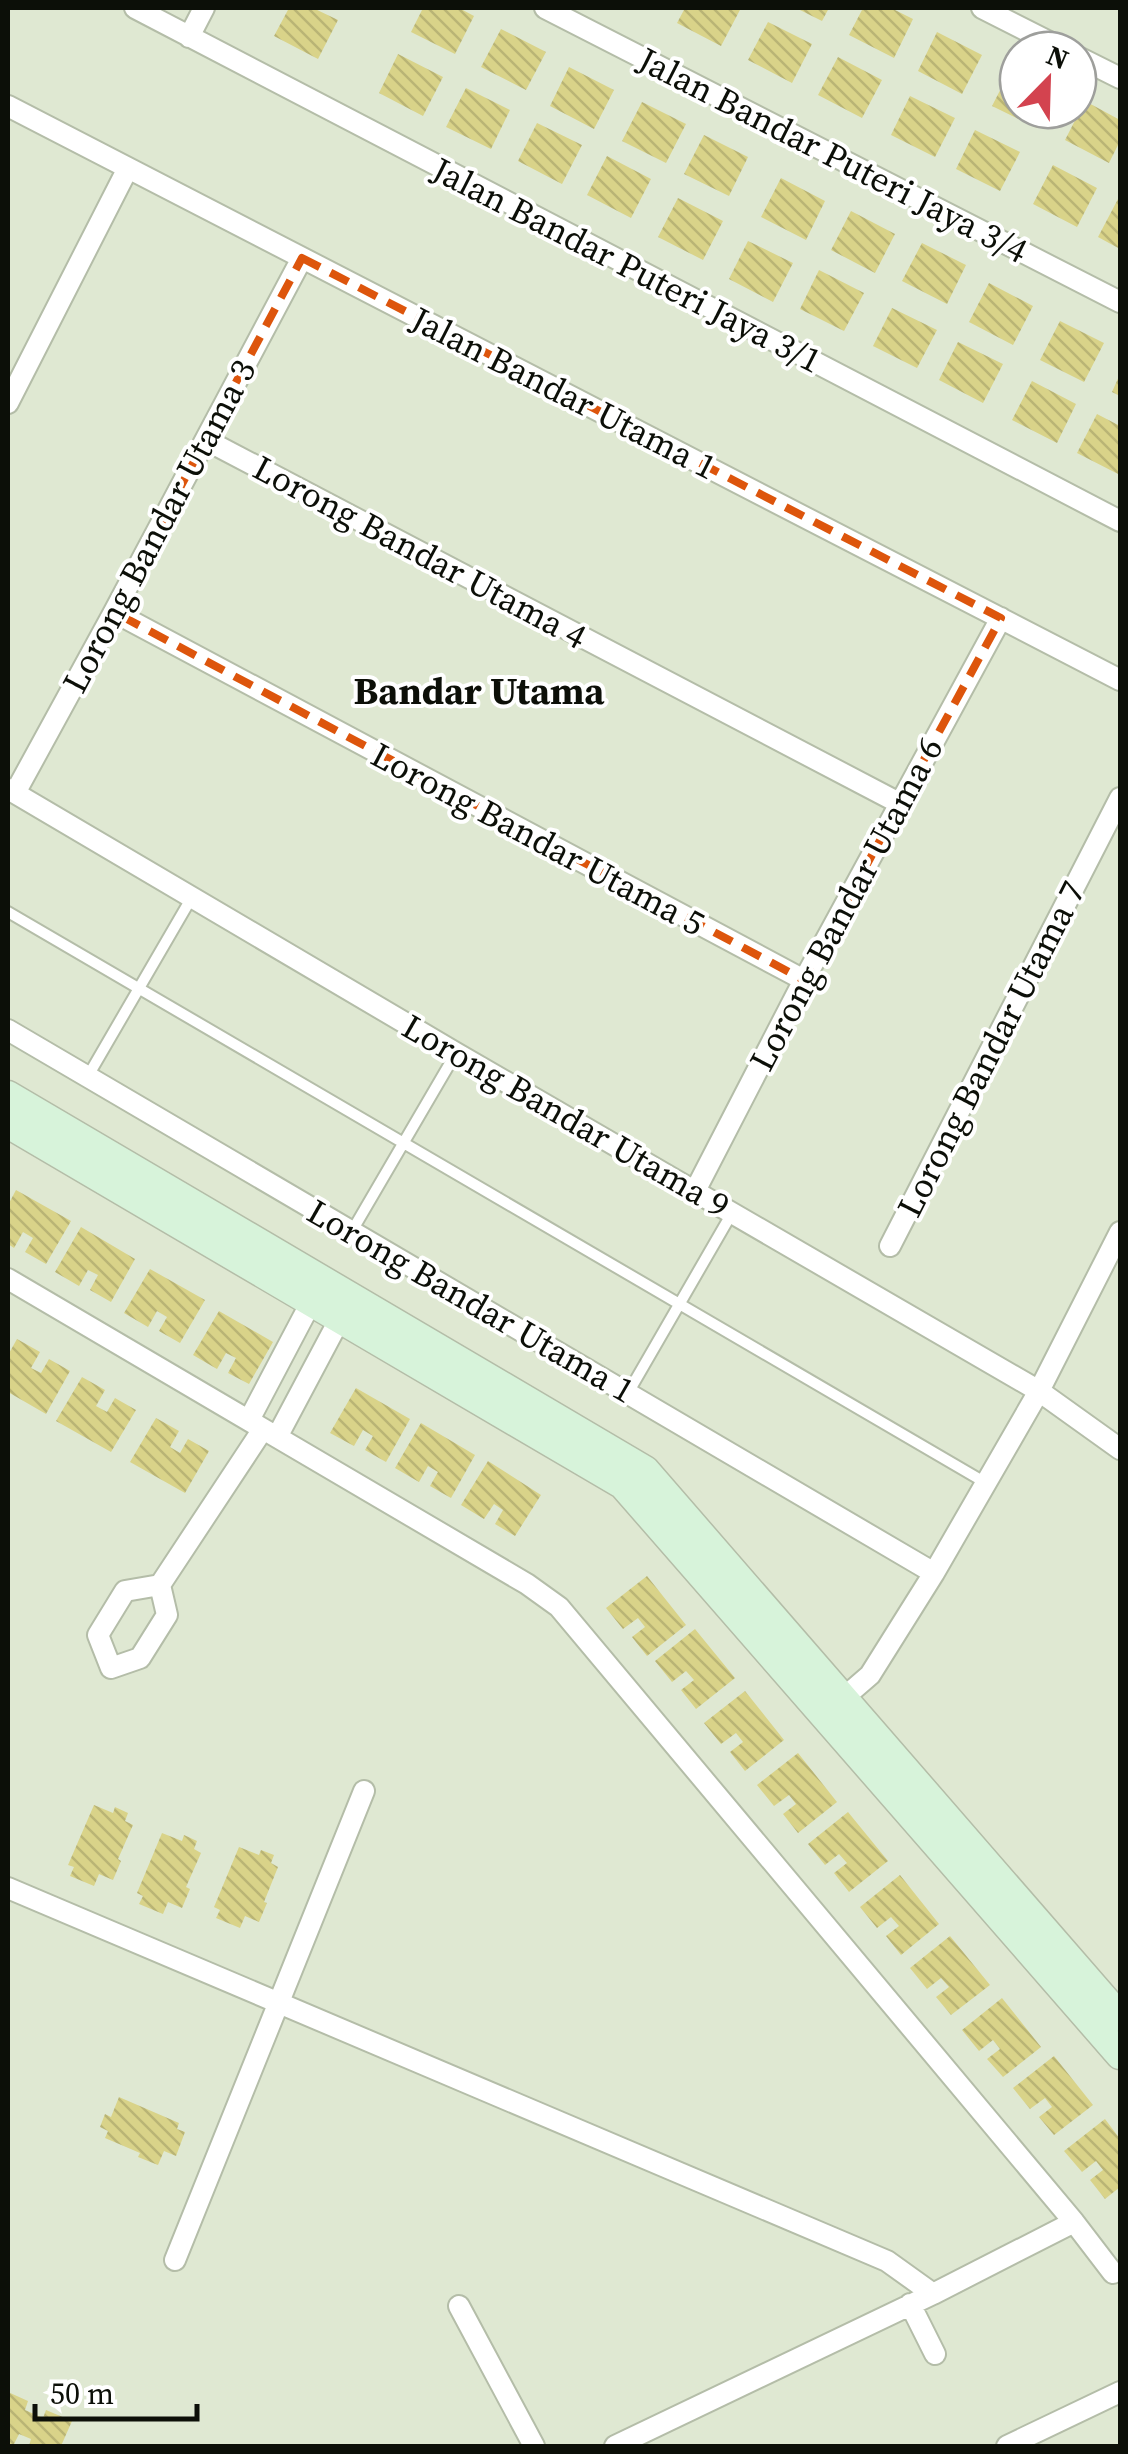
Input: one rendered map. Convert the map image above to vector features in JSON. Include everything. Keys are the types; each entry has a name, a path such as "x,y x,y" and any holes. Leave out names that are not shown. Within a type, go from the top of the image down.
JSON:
{"street":[{"name":"Jalan Bandar Puteri Jaya 3/1","path":"134,8 1120,521"},
{"path":"189,37 204,8"},
{"name":"Jalan Bandar Puteri Jaya 3/4","path":"546,8 1120,302"},
{"path":"982,8 1025,30"},
{"name":"Jalan Bandar Utama 1","path":"8,106 1120,680"},
{"path":"8,403 128,168"},
{"name":"Lorong Bandar Utama 3","path":"11,791 114,612 302,258"},
{"name":"Lorong Bandar Utama 4","path":"206,440 899,803"},
{"name":"Lorong Bandar Utama 5","path":"114,612 804,980"},
{"name":"Lorong Bandar Utama 6","path":"695,1191 804,980 1001,618"},
{"name":"Lorong Bandar Utama 9","path":"11,791 1039,1391 1120,1449"},
{"name":"Lorong Bandar Utama 7","path":"890,1246 1120,798"},
{"name":"Lorong Bandar Utama 1","path":"8,1030 934,1572"},
{"path":"8,1095 624,1485 834,1706 1120,2018"},
{"path":"8,1124 317,1291"},
{"path":"834,1706 870,1675 934,1572 1039,1391 1120,1232"},
{"path":"8,1279 527,1584 559,1607 1113,2273"},
{"path":"263,1429 292,1340 317,1291"},
{"path":"160,1585 263,1429 320,1355 345,1308"},
{"path":"834,1706 1120,2056"},
{"path":"175,2260 364,1791"},
{"path":"8,1888 887,2260 934,2294"},
{"path":"615,2446 934,2294 1074,2222"},
{"path":"910,2304 935,2354"},
{"path":"459,2306 534,2446"},
{"path":"1007,2446 1120,2392"}],"lane":[{"path":"88,1076 192,897"},
{"path":"8,912 986,1483"},
{"path":"352,1232 456,1053"},
{"path":"628,1393 732,1213"},
{"path":"292,1340 320,1355"}],"highlighted area":[{"path":"302,258 1001,618 804,980 114,612"}],"building":[{"path":"289,8 313,8 338,20 318,59 274,36"},
{"path":"423,8 459,8 474,16 455,54 411,32"},
{"path":"685,8 741,8 721,46 677,23"},
{"path":"796,8 829,8 822,21"},
{"path":"863,8 891,8 913,19 894,58 849,35"},
{"path":"768,22 812,44 792,83 748,60"},
{"path":"501,29 546,52 526,90 481,67"},
{"path":"937,32 982,55 962,94 918,71"},
{"path":"398,54 443,77 423,116 379,93"},
{"path":"838,57 882,80 862,118 818,95"},
{"path":"569,67 614,90 594,129 550,106"},
{"path":"466,88 510,110 491,149 446,127"},
{"path":"910,96 955,118 935,157 891,135"},
{"path":"642,102 686,124 666,163 622,141"},
{"path":"1098,108 1120,120 1120,141 1109,163 1065,140 1070,130 1098,130"},
{"path":"537,123 582,145 562,184 518,161"},
{"path":"975,130 1020,152 1000,191 956,169"},
{"path":"704,135 748,157 729,196 684,174"},
{"path":"607,156 651,179 631,218 587,195"},
{"path":"1053,165 1097,188 1077,227 1033,204"},
{"path":"781,178 825,201 806,240 761,217"},
{"path":"678,198 723,221 703,260 658,237"},
{"path":"1120,200 1120,249 1098,237"},
{"path":"851,211 895,234 875,273 831,250"},
{"path":"748,241 793,263 773,302 729,279"},
{"path":"922,243 966,265 947,304 902,281"},
{"path":"819,270 864,293 844,331 800,309"},
{"path":"989,283 1033,306 1013,345 969,322"},
{"path":"892,308 937,330 917,368 873,346"},
{"path":"1060,321 1104,343 1084,382 1040,360"},
{"path":"958,342 1003,364 983,403 939,380"},
{"path":"1120,374 1120,396 1112,392"},
{"path":"1032,381 1076,404 1057,443 1012,420"},
{"path":"1097,414 1120,426 1120,475 1077,453"},
{"path":"16,1190 71,1221 46,1264 25,1252 33,1238 23,1232 14,1248 8,1244 8,1205"},
{"path":"81,1227 135,1259 111,1302 90,1290 98,1275 88,1270 79,1286 55,1272"},
{"path":"150,1269 205,1300 180,1343 159,1331 167,1317 157,1311 148,1327 124,1313"},
{"path":"219,1311 273,1342 249,1384 228,1373 236,1358 226,1353 217,1369 193,1355"},
{"path":"17,1339 40,1352 31,1368 41,1373 49,1359 70,1371 46,1414 8,1392 8,1355"},
{"path":"82,1377 105,1390 96,1406 107,1412 115,1398 136,1410 111,1452 56,1421"},
{"path":"356,1388 410,1419 386,1462 365,1450 373,1436 363,1430 354,1446 330,1433"},
{"path":"156,1418 179,1431 170,1447 180,1453 188,1439 209,1451 185,1493 130,1462"},
{"path":"421,1423 475,1455 451,1498 430,1486 438,1472 428,1466 419,1482 395,1468"},
{"path":"488,1461 541,1495 515,1536 495,1524 503,1510 494,1504 484,1519 461,1505"},
{"path":"647,1576 686,1625 647,1656 632,1637 645,1627 638,1618 623,1629 606,1608"},
{"path":"695,1629 735,1678 696,1709 681,1690 694,1680 686,1671 672,1682 655,1661"},
{"path":"745,1691 784,1740 745,1771 730,1752 743,1742 736,1733 721,1744 704,1723"},
{"path":"798,1753 837,1802 798,1833 783,1814 796,1804 789,1795 774,1806 757,1785"},
{"path":"94,1805 113,1813 115,1807 128,1813 125,1821 133,1825 113,1880 99,1874 94,1886 70,1876 74,1867 68,1865"},
{"path":"848,1812 888,1861 849,1892 834,1873 847,1863 839,1854 825,1865 808,1844"},
{"path":"162,1833 182,1841 184,1835 197,1841 194,1849 201,1853 186,1887 190,1889 182,1908 168,1902 163,1914 139,1904 143,1896 137,1893"},
{"path":"239,1847 259,1855 261,1850 274,1855 271,1863 278,1867 259,1922 245,1916 240,1928 216,1918 220,1910 214,1907"},
{"path":"900,1875 939,1924 901,1955 886,1936 899,1926 891,1917 877,1928 860,1907"},
{"path":"950,1936 990,1985 951,2015 936,1997 949,1987 941,1978 927,1989 910,1968"},
{"path":"1002,1998 1041,2047 1003,2077 987,2059 1000,2049 993,2040 979,2051 962,2030"},
{"path":"1054,2056 1093,2105 1054,2135 1039,2117 1052,2107 1045,2098 1030,2109 1013,2088"},
{"path":"119,2097 179,2123 177,2129 185,2132 176,2156 164,2151 158,2165 105,2138 108,2131 100,2127 105,2114 111,2117"},
{"path":"1105,2119 1120,2139 1120,2187 1105,2199 1090,2180 1103,2170 1096,2161 1082,2172 1064,2151"},
{"path":"8,2392 28,2401 25,2410 43,2418 46,2410 72,2421 61,2446 29,2446 31,2439 19,2434 13,2446 8,2446"}],"district":[{"name":"Bandar Utama","path":"479,691"}]}
